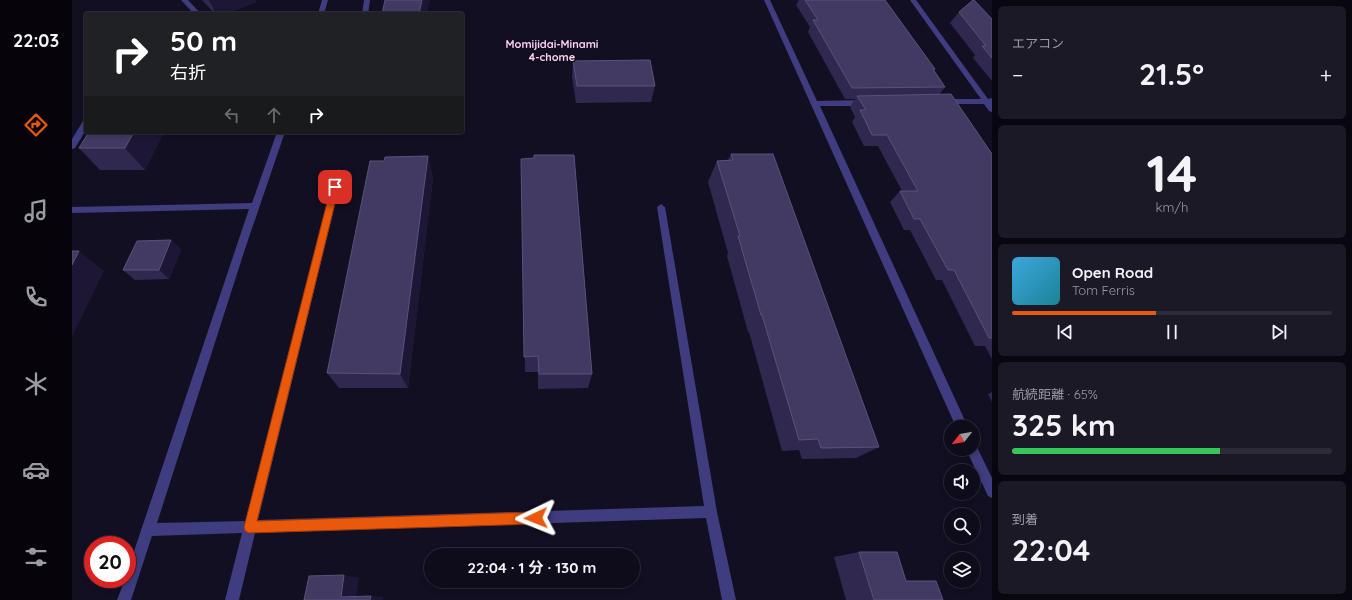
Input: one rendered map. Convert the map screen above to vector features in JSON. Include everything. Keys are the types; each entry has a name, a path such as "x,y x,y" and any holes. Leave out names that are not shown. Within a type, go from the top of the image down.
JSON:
{"street":[{"path":"184,0 196,12"},
{"path":"322,12 325,0"},
{"path":"365,12 367,0"},
{"path":"767,0 959,420"},
{"path":"913,0 989,101 992,109"},
{"path":"931,102 989,101"},
{"path":"814,104 869,103"},
{"path":"72,146 84,126"},
{"path":"124,600 149,530 254,206 279,134"},
{"path":"232,600 249,527 339,172"},
{"path":"72,210 254,206"},
{"path":"661,207 711,512 729,600"},
{"path":"975,456 992,492"},
{"path":"149,530 711,512"}],"building":[{"path":"385,0 422,0 419,12 382,12"},
{"path":"805,0 885,0 935,69 933,69 945,87 852,88 813,20 818,20"},
{"path":"973,0 992,19 992,58 982,46 986,46 959,12"},
{"path":"650,60 655,86 577,86 573,61"},
{"path":"951,94 992,154 992,338 989,338 954,270 948,270 920,219 914,219 900,191 918,191 887,135 872,135 860,110 866,110 857,96"},
{"path":"88,134 133,134 125,148 79,148"},
{"path":"731,154 773,154 879,447 821,448 818,439 799,440 761,315 738,236 740,236 717,161 733,160"},
{"path":"534,155 574,155 592,374 539,374 538,356 524,357 521,159 534,158"},
{"path":"428,156 400,374 327,373 370,161 384,161 385,157"},
{"path":"171,240 159,270 123,270 137,241"},
{"path":"72,251 79,251 72,265"},
{"path":"859,552 897,552 906,581 936,581 943,600 874,600"},
{"path":"344,575 341,597 371,596 370,600 304,600 309,576"}],"district":[{"name":"Momijidai-Minami 4-chome","path":"552,50"}],"route":[{"path":"335,187 249,527 536,518"}]}
